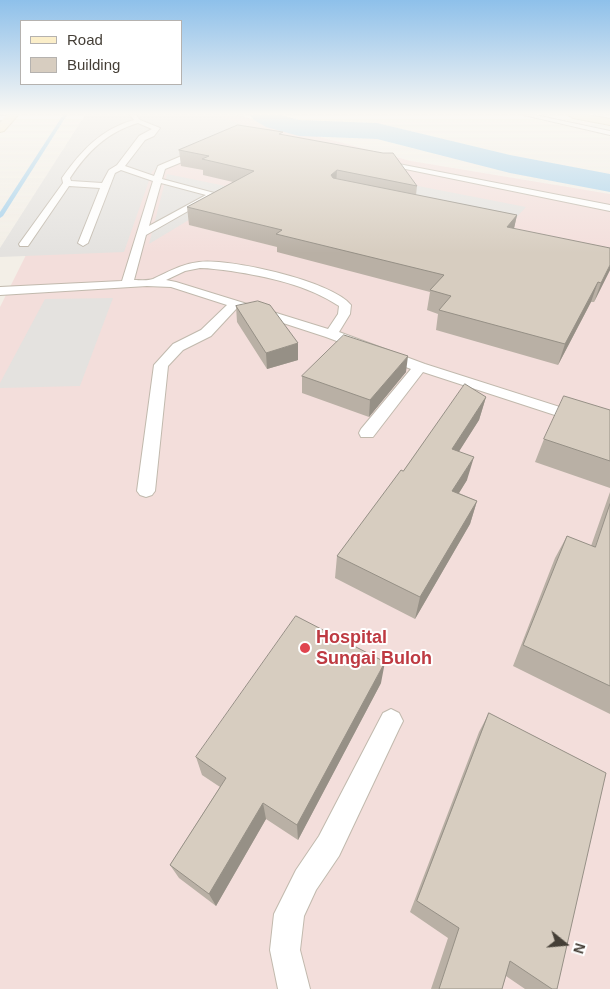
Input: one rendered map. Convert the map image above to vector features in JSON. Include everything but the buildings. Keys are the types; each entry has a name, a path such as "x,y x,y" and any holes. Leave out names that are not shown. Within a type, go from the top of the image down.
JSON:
{"lane":[{"path":"24,244 67,183 66,178 78,161"},
{"path":"84,243 105,186 112,172 124,161"},
{"path":"127,284 143,233 161,201 158,180 161,168 177,161"},
{"path":"378,161 610,208"},
{"path":"120,167 158,180 214,194 143,233"},
{"path":"67,183 105,186"},
{"path":"161,201 188,208"},
{"path":"154,283 168,272 202,265 253,271 291,281 334,296 345,305 344,314 330,334"},
{"path":"0,291 127,284 172,284 236,303 330,334 420,367 610,428"},
{"path":"146,491 161,365 178,347 206,332 236,303"},
{"path":"367,433 420,367"},
{"path":"294,989 285,950 289,914 306,880 329,846 391,721"}],"shaded area":[{"path":"56,161 169,161 160,165 152,172 124,252 0,257 0,248"},
{"name":"Hospital Sungai Buloh","path":"73,161 412,161 610,194 610,989 0,989 0,307"},
{"path":"167,174 240,189 149,244"},
{"path":"413,185 526,207 511,223 395,199"},
{"path":"113,298 80,386 0,388 0,383 45,299"}],"waterway":[{"path":"0,216 35,161"},
{"path":"499,161 610,183"}],"place":[{"name":"Hospital Sungai Buloh","path":"305,648"}]}
